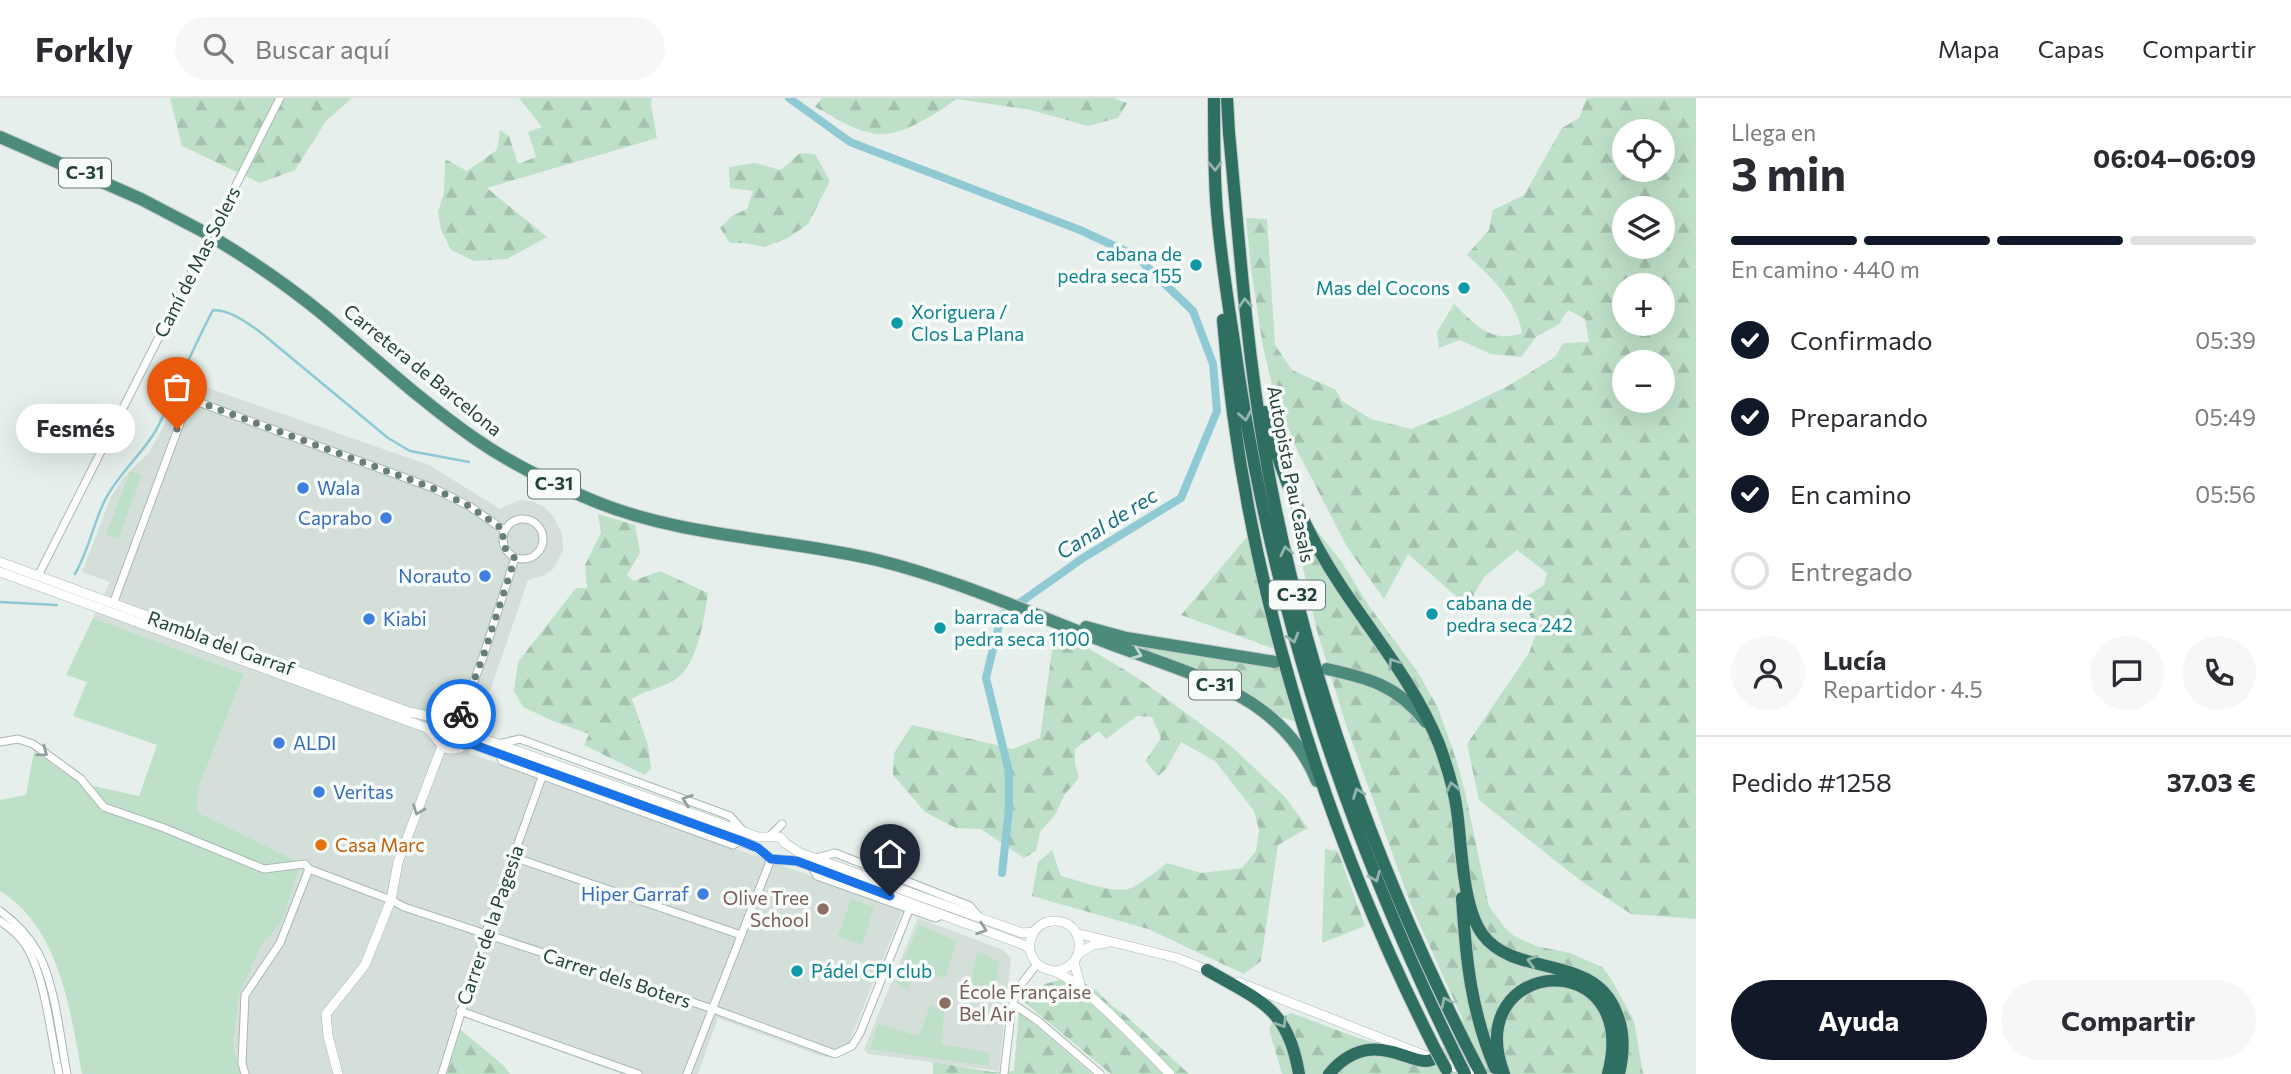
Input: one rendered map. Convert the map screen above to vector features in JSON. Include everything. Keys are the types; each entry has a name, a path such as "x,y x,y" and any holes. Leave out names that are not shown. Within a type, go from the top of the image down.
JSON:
{"highway":[{"name":"Autopista Pau Casals","path":"1213,98 1216,197 1240,391 1261,506 1290,626 1341,788 1389,913 1465,1074"},
{"name":"Autopista Pau Casals","path":"1227,98 1247,327 1258,412 1275,502 1320,679 1354,784 1401,905 1476,1071"},
{"name":"Carretera de Barcelona","path":"0,137 141,199 217,240 305,300 474,438 515,464 561,487 598,503 674,524 840,552 919,571 1051,620"},
{"path":"1222,260 1220,285 1227,374 1250,521 1287,673 1332,809 1382,937 1434,1053 1446,1072"},
{"path":"1247,327 1254,344 1271,437 1291,494 1325,561 1421,707 1438,743 1452,784 1469,901 1475,921 1482,934 1502,951 1581,976 1603,990 1614,1006 1623,1033 1619,1074"},
{"name":"C-31","path":"1051,620 1126,638 1275,662"},
{"name":"C-31","path":"1051,620 1227,690 1264,712 1299,748 1332,809"},
{"path":"1327,669 1371,680 1391,689 1417,711 1438,743"},
{"path":"1459,831 1469,981 1481,1033 1501,1073"},
{"path":"1207,970 1275,1012 1293,1042 1299,1074"},
{"path":"1501,1073 1496,1038 1504,1010 1517,993 1525,988 1559,980 1585,988 1605,1008 1613,1034 1608,1074"},
{"path":"1329,1074 1344,1059 1373,1048 1425,1061 1434,1053"}],"street":[{"name":"Camí de Mas Solers","path":"38,576 280,98"},
{"path":"168,391 433,488 469,506 504,530"},
{"path":"113,604 186,407 192,401"},
{"path":"513,520 533,521 542,531 540,551 528,558 515,558 509,554 503,543 504,530 513,520"},
{"path":"515,558 461,716 474,734 498,749 502,761 733,845 743,837 776,836 814,863 1027,947 1038,964 1081,988 1170,1074"},
{"name":"Rambla del Garraf","path":"0,562 38,576 65,591 427,728 434,734"},
{"name":"Rambla del Garraf","path":"0,572 113,604 410,712 433,717 450,714 461,716"},
{"path":"443,716 436,723 434,734 442,746 453,749 472,744 498,749 743,837 771,857 814,863 1022,933 1034,932"},
{"path":"464,745 469,737 469,726"},
{"name":"Carrer dels Boters","path":"0,742 18,739 33,744 81,779 104,807 264,869 305,864 309,869 404,907 713,1009 835,1054 852,1046 860,1033 909,910"},
{"path":"498,749 520,739 730,816 743,837"},
{"path":"338,1074 328,1036 326,1014 365,965 391,900 398,862 442,746"},
{"name":"Carrer de la Pagesia","path":"442,1074 485,935 542,777"},
{"path":"768,838 762,847 771,857"},
{"path":"771,857 785,854 785,842"},
{"path":"513,857 741,935"},
{"path":"687,1074 771,857"},
{"path":"814,863 817,876 909,910 936,918 942,915"},
{"path":"245,1074 242,1063 245,995 280,943 309,869"},
{"path":"0,911 28,936 38,953 48,981 67,1074"},
{"path":"0,921 24,943 33,960 40,981 59,1074"},
{"path":"1027,947 1034,932 1041,925 1054,921 1067,924 1076,933 1080,944 1077,958 1081,988"},
{"path":"1076,933 1177,958 1476,1071"},
{"path":"1054,971 1065,969 1093,945 1116,942"},
{"path":"1004,1074 1016,992 1038,964"},
{"path":"1013,1004 1038,1021 1100,1074"},
{"path":"460,1011 638,1074"}],"shaded area":[{"path":"188,381 429,465 500,509 520,500 532,501 553,516 562,534 563,551 553,569 545,575 528,580 469,753 903,909 844,1055 824,1057 718,1018 698,1074 622,1074 463,1017 447,1074 240,1074 233,1044 238,996 260,948 282,922 301,863 197,812 198,789 244,674 93,618 110,582 82,572 111,497 123,478 149,453"},
{"name":"École Française Bel Air","path":"918,918 1003,950 1011,958 999,1071 868,1054 864,1049"}],"green space":[{"path":"170,98 352,98 326,121 295,170 260,183 182,146"},
{"path":"519,98 652,98 657,138 487,188 547,237 507,259 474,261 451,250 441,230 438,212 444,192 445,159 467,171 497,150 500,130 509,136 518,164 536,157 528,132 542,127"},
{"path":"822,98 1113,98 1127,103 1118,118 1088,126 1031,110 957,99 916,124 893,133 882,134 856,129 815,107"},
{"path":"1587,98 1696,98 1696,919 1631,914 1581,881 1479,800 1467,744 1529,653 1537,630 1522,599 1544,585 1547,573 1517,550 1484,577 1467,606 1408,554 1384,599 1347,547 1297,450 1273,389 1263,347 1246,218 1267,219 1275,345 1292,370 1336,390 1342,401 1371,419 1411,429 1508,386 1555,357 1563,343 1589,342 1585,319 1568,310 1559,324 1536,337 1521,357 1491,354 1460,340 1439,348 1437,332 1454,304 1476,325 1492,334 1511,336 1522,333 1515,310 1508,300 1493,280 1467,255 1489,230 1493,210 1524,195 1562,128 1579,118"},
{"path":"800,153 815,154 830,181 808,224 788,238 765,247 730,243 720,228 732,216 747,209 753,191 730,188 729,167 754,163 781,170"},
{"path":"130,471 142,475 118,539 106,535"},
{"path":"598,514 635,525 640,553 627,575 633,581 660,571 708,593 700,636 687,668 670,683 632,699 648,745 651,768 645,775 584,745 589,734 523,707 514,691 518,662 576,588 587,588 585,565 601,533"},
{"path":"1308,524 1315,528 1341,561 1369,606 1417,671 1438,708 1465,792 1489,906 1514,936 1536,946 1570,953 1602,967 1634,1021 1643,1074 1282,1074 1269,1029 1272,1022 1291,1013 1369,1041 1412,1051 1430,1051 1446,1046 1455,1038 1463,1020 1411,905 1346,725 1317,631 1296,536 1297,528"},
{"path":"1247,537 1275,649 1181,615"},
{"path":"93,618 244,674 198,789 197,812 301,863 282,922 260,948 239,995 233,1044 240,1074 82,1074 67,998 49,948 20,907 0,891 0,800 26,795 34,751 79,783 139,796 157,745 73,716 87,682 66,675"},
{"path":"1054,636 1078,642 1138,678 1231,746 1285,797 1308,828 1278,845 1261,961 1244,974 1148,929 1032,896 1038,862 1052,850 1061,876 1116,890 1136,886 1167,863 1202,873 1242,868 1256,851 1259,830 1254,811 1215,761 1181,742 1166,769 1158,776 1145,761 1161,738 1152,717 1137,716 1106,739 1099,731 1075,749 1079,778 1065,794 1055,815 1040,832 1036,851 1024,858 981,829 956,828 925,812 893,775 894,753 912,725 1013,749 1040,738"},
{"path":"1147,646 1188,655 1280,667 1297,722 1274,715 1142,650"},
{"path":"1325,849 1338,851 1365,926 1322,943"},
{"path":"851,899 874,907 862,945 838,936"},
{"path":"919,925 957,941 945,978 916,969 908,990 895,982"},
{"path":"977,951 1000,962 993,996 970,988"},
{"path":"1073,976 1096,990 1189,1074 1111,1074 1024,1002 1045,984"},
{"path":"930,1005 944,1011 942,1044 990,1053 988,1066 870,1049 878,1024 919,1036"},
{"path":"1019,1011 1092,1074 933,1074 933,1062 992,1072 1014,1071"},
{"path":"460,1029 503,1065 510,1074 447,1074"}],"waterway":[{"name":"Canal de rec","path":"789,98 850,142 1080,230 1136,256 1193,311 1213,364 1217,411 1181,498 1083,558 1001,616 986,678 1009,772 1009,809 1002,873"},
{"path":"75,574 105,500 155,431 213,310 232,314 259,331 388,438 410,451 469,462"},
{"path":"0,602 57,605"}],"way so far":[{"path":"177,429 188,403 196,401 433,488 469,506 504,530 502,537 505,549 515,558 483,657 461,714"}],"place":[{"name":"cabana de pedra seca 155","path":"1196,265"},
{"name":"Mas del Cocons","path":"1464,288"},
{"name":"Xoriguera / Clos La Plana","path":"897,323"},
{"name":"Fesmés","path":"177,429"},
{"name":"Wala","path":"303,488"},
{"name":"Caprabo","path":"386,518"},
{"name":"Norauto","path":"485,576"},
{"name":"cabana de pedra seca 242","path":"1432,614"},
{"name":"Kiabi","path":"369,619"},
{"name":"barraca de pedra seca 1100","path":"940,628"},
{"name":"ALDI","path":"279,743"},
{"name":"Veritas","path":"319,792"},
{"name":"Casa Marc","path":"321,845"},
{"name":"Hiper Garraf","path":"703,894"},
{"name":"Olive Tree School","path":"823,909"},
{"name":"Pádel CPI club","path":"797,971"},
{"name":"École Française Bel Air","path":"945,1003"}],"route":[{"path":"461,714 470,730 464,745 472,744 741,841 758,848 771,859 797,861 890,896"}]}
